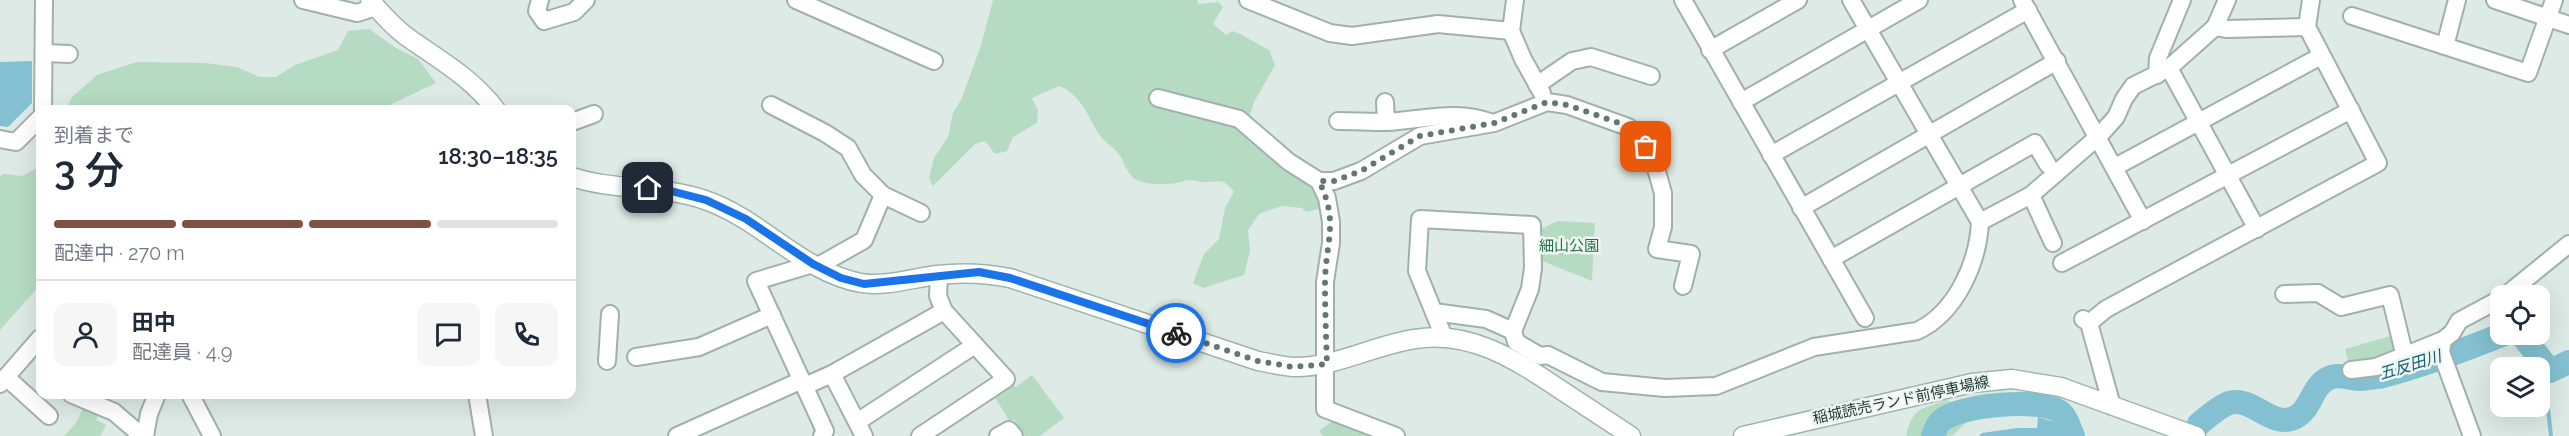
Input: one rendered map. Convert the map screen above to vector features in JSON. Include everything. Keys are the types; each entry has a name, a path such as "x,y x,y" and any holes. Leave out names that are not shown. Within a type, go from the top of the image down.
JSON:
{"main road":[{"path":"373,3 396,28 455,68 494,101"},
{"path":"576,178 590,183 667,190 706,200 746,219 815,265 841,278 864,284 979,272 1010,278 1258,361 1293,367 1327,364 1416,338 1444,337 1492,348 1514,359 1631,436"},
{"name":"稲城読売ランド前停車場線","path":"1743,436 1972,383 2012,379 2061,387 2190,434"}],"street":[{"path":"44,0 44,105"},
{"path":"303,0 357,13 373,3"},
{"path":"540,0 537,11 544,21 574,12 586,0"},
{"path":"796,0 934,61"},
{"path":"1248,0 1330,33 1341,35 1352,36 1438,24 1511,31"},
{"path":"1515,0 1511,31 1547,102"},
{"path":"1683,0 1865,318"},
{"path":"1710,50 1798,0"},
{"path":"1444,337 1417,271 1420,219 1533,225 1533,268 1530,289 1513,331 1516,342 1540,356 1548,355 1602,382 1665,388 1716,386 1814,347 1917,331 1928,326 1943,312 1970,273 1977,251 1980,222 1851,0"},
{"path":"1741,102 1919,0"},
{"path":"2182,0 2158,58 2163,72 2197,124 2257,229"},
{"path":"1980,222 2031,195 2099,136 2116,117 2133,86 2163,72 2215,27 2227,0"},
{"path":"2112,406 2086,321 2379,163 2307,27 2311,0"},
{"path":"2445,46 2457,0"},
{"path":"2495,0 2569,25"},
{"path":"2352,16 2529,73 2554,0"},
{"path":"1771,155 1899,83 2025,5 2099,136 2143,221"},
{"path":"2215,27 2226,29 2307,27"},
{"path":"45,53 69,54"},
{"path":"2115,167 2321,56"},
{"path":"1537,85 1572,61 1591,57 1651,76"},
{"path":"1801,208 2057,62"},
{"path":"1158,98 1239,119 1289,162 1319,181 1334,181 1361,171 1420,136 1494,123 1547,102 1567,105 1628,126 1640,135 1653,158 1663,193 1663,227 1658,249 1691,254 1683,286"},
{"path":"1385,102 1386,122"},
{"path":"771,105 825,133 848,148 863,175 883,195 921,213"},
{"path":"2062,263 2350,110"},
{"path":"576,121 594,114"},
{"path":"1338,121 1386,122 1456,114 1477,117 1494,123"},
{"path":"0,139 16,142 36,122"},
{"path":"1830,259 2035,143 2048,165"},
{"path":"1319,181 1327,198 1331,222 1331,243 1325,282 1327,364 1325,409 1396,436"},
{"path":"822,436 825,431 756,281 815,265 864,240 883,195"},
{"path":"2031,195 2053,243"},
{"path":"2519,285 2569,244"},
{"path":"920,436 1006,379 944,311 938,297 939,275"},
{"path":"2284,294 2318,293 2341,308 2390,295 2405,357"},
{"path":"2472,436 2443,351 2459,321 2490,304"},
{"path":"677,436 804,383 832,374 944,311"},
{"path":"1434,312 1486,319 1513,331"},
{"path":"607,361 610,314"},
{"path":"636,357 699,347 772,315"},
{"path":"36,343 3,381 49,416"},
{"path":"832,374 861,429 975,345"},
{"path":"2350,370 2376,368 2405,357 2443,351"},
{"path":"83,399 114,412 143,436 155,399"},
{"path":"193,399 212,436"},
{"path":"478,399 484,436"},
{"path":"998,436 1009,430 1014,436"}],"green space":[{"path":"993,0 1197,0 1199,4 1218,2 1223,7 1213,24 1226,35 1232,31 1238,33 1269,50 1275,65 1254,102 1245,132 1253,142 1273,154 1317,194 1322,208 1306,212 1302,208 1281,206 1259,214 1248,230 1250,251 1244,275 1203,288 1193,283 1204,254 1219,239 1225,208 1234,192 1220,181 1189,180 1161,184 1135,179 1118,153 1101,137 1079,101 1059,86 1032,98 1038,111 1037,123 1013,137 1007,151 995,154 985,141 975,144 933,186 929,178 934,158 948,137 953,113 962,98 981,45"},
{"path":"369,29 396,48 418,59 436,83 389,105 68,105 72,97 97,75 137,62 205,63 236,67 260,77 276,77 295,65 338,50 348,31"},
{"path":"36,168 36,290 0,330 0,177 3,174 23,176"},
{"name":"細山公園","path":"1558,221 1595,223 1592,281 1540,260 1541,229"},
{"path":"2390,336 2395,353 2378,360 2349,365 2345,349"},
{"path":"1032,375 1064,418 1040,436 1025,436 1014,419 1010,422 994,396 1011,384 1016,387"},
{"path":"1962,399 1962,403 1966,404 1968,421 1952,436 1906,436 1912,419 1919,410 1946,400 1951,402"},
{"path":"85,405 100,410 96,420 106,425 100,436 64,436 76,423"},
{"path":"1338,417 1379,436 1323,436 1319,431"}],"water":[{"path":"32,61 32,103 8,127 0,126 0,62"},
{"path":"2038,417 2054,422 2061,436 1979,436 1982,433 2017,428 2037,428"}],"waterway":[{"name":"五反田川","path":"2199,424 2221,407 2237,402 2254,407 2277,419 2294,418 2305,410 2318,386 2329,378 2340,376 2363,379 2383,376 2490,339"},
{"name":"五反田川","path":"2530,345 2550,371 2569,362"},
{"name":"五反田川","path":"1933,436 1940,422 1951,415 1982,407 2019,404 2050,407 2060,412 2073,436"},
{"path":"2549,417 2551,436"}],"way so far":[{"path":"1176,333 1258,361 1293,367 1327,364 1325,282 1331,243 1331,222 1327,198 1319,181 1334,181 1361,171 1420,136 1494,123 1547,102 1567,105 1628,126 1640,135 1646,147"}],"route":[{"path":"648,188 667,190 706,200 746,219 813,264 841,278 864,284 979,272 1010,278 1176,333"}]}
